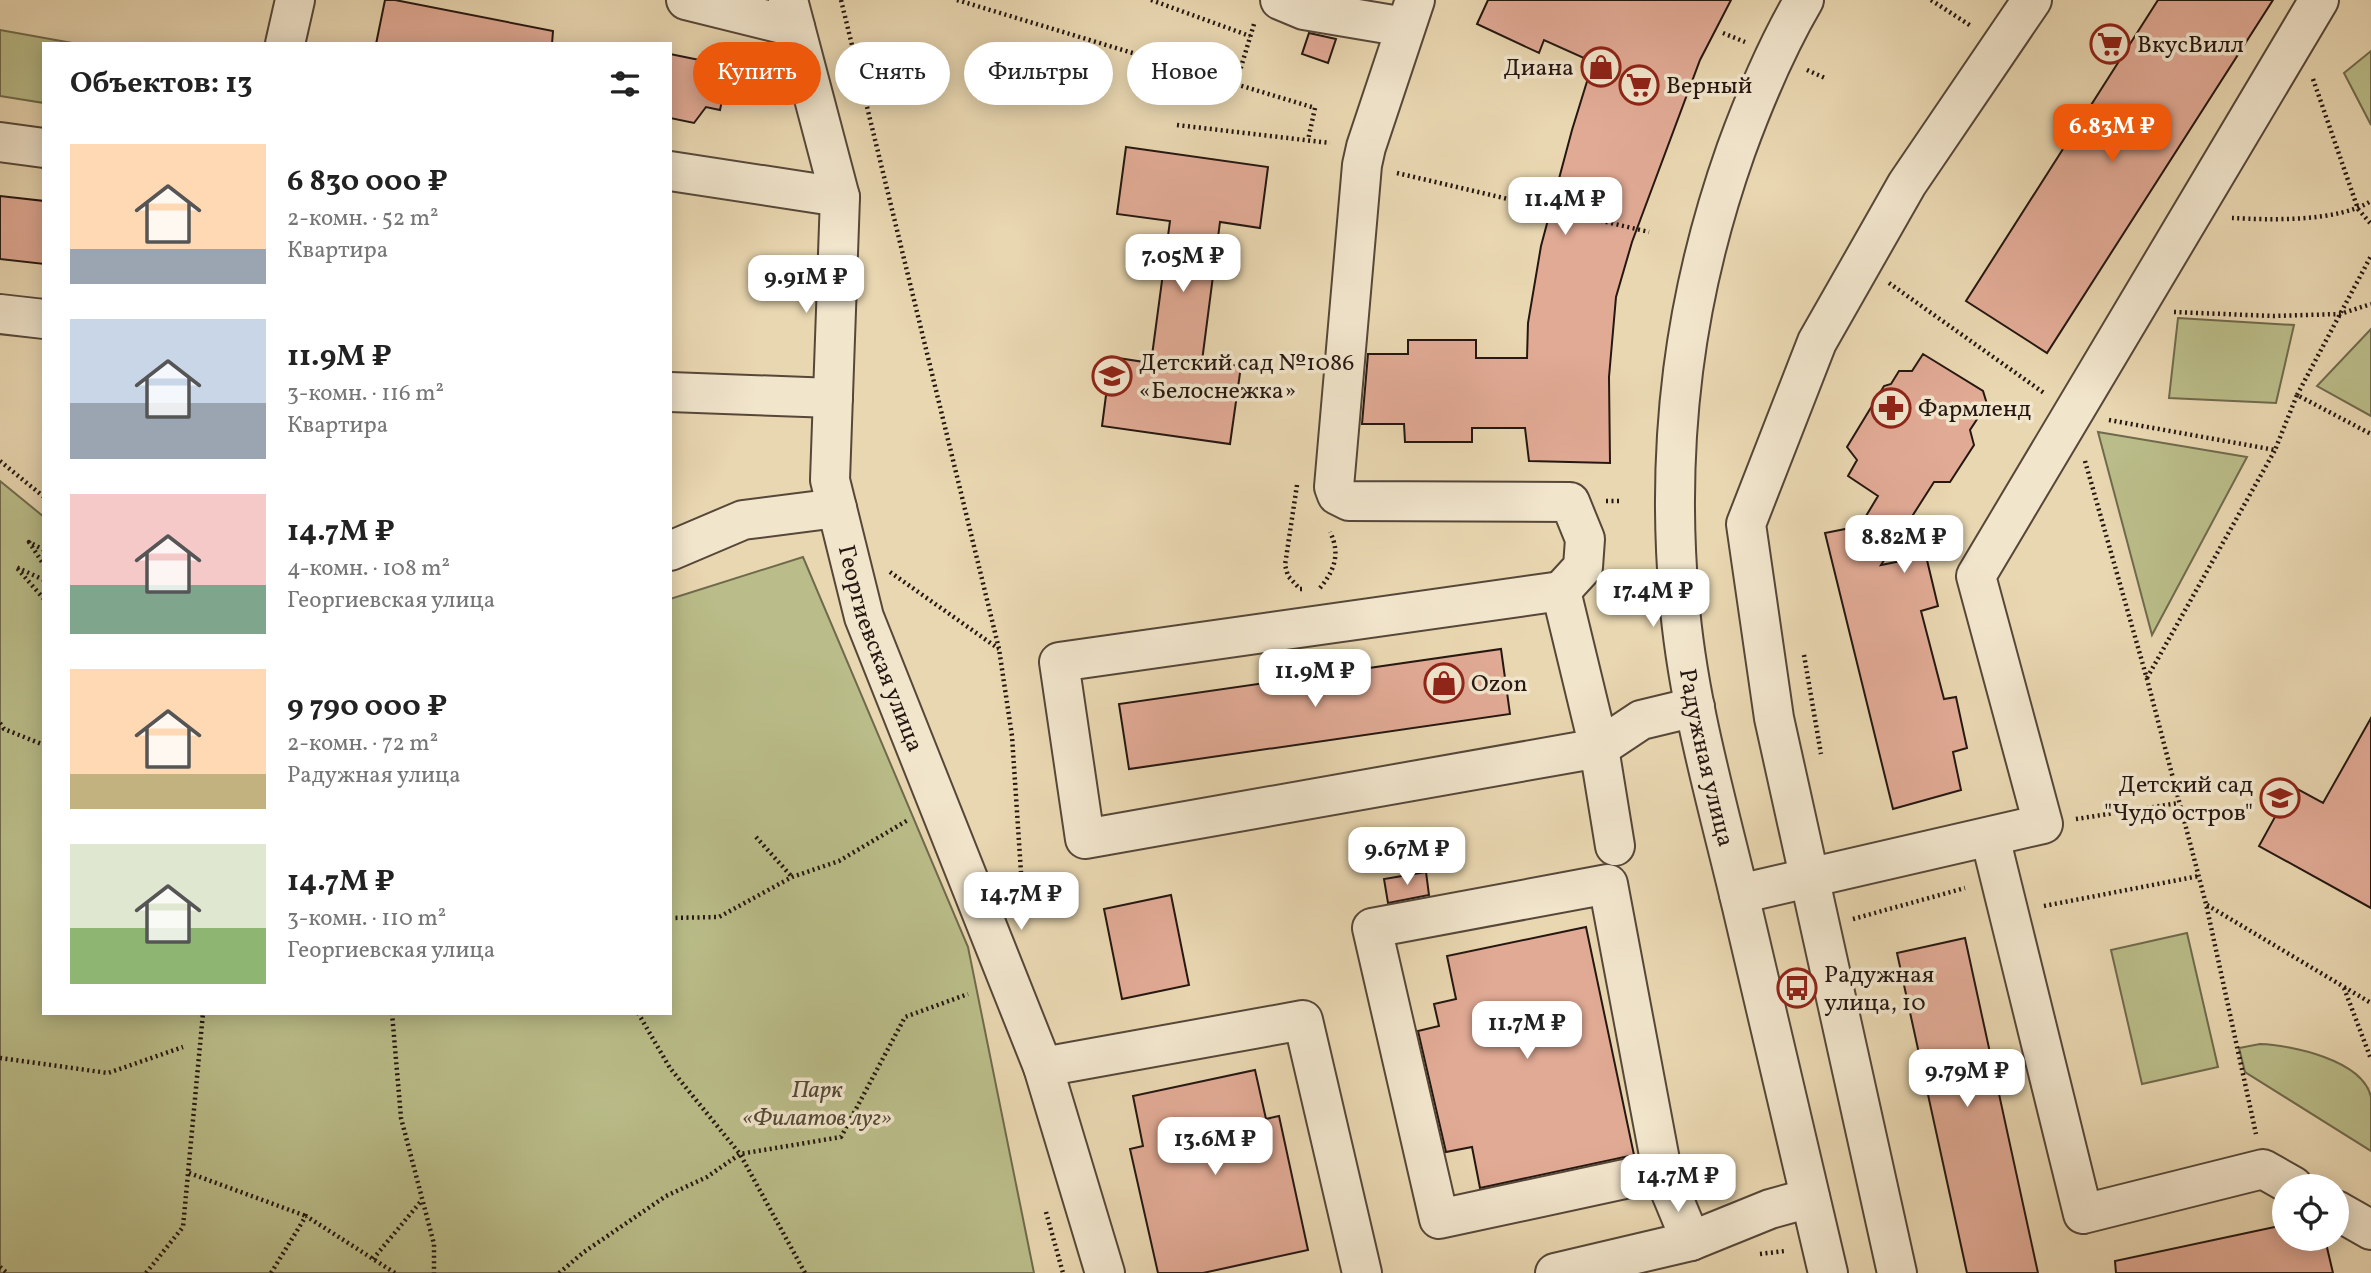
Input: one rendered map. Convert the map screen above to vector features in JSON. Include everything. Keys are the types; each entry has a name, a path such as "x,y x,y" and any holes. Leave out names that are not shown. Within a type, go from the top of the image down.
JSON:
{"street":[{"path":"285,42 295,0"},
{"path":"686,0 791,13"},
{"path":"1896,1273 1826,874 1774,718 1746,524 1817,342 1907,184 2032,0"},
{"path":"1739,894 2043,824 1976,576 2319,0"},
{"name":"Радужная улица","path":"1795,2 1721,193 1703,255 1686,338 1675,441 1674,495 1679,599 1695,707 1828,1273"},
{"path":"1288,6 1410,14 1364,156 1334,487 1337,495 1349,501 1570,502 1585,539 1583,567 1560,591 1059,662 1085,839 1599,748 1641,720 1695,707"},
{"name":"Георгиевская улица","path":"791,13 840,197 830,480 864,617 1043,1067 1105,1273"},
{"path":"0,142 42,148"},
{"path":"672,171 840,197"},
{"path":"0,314 42,319"},
{"path":"672,391 833,398"},
{"path":"672,550 743,520 841,524"},
{"path":"1560,591 1599,748 1615,846"},
{"path":"1990,837 2083,1214 2272,1179"},
{"path":"1662,1171 1439,1219 1373,928 1608,884 1662,1171 1690,1241"},
{"path":"1043,1067 1303,1020 1362,1273"},
{"path":"1555,1273 1690,1241 1770,1209 1810,1198"},
{"path":"2349,1217 2371,1230"}],"path":[{"path":"841,0 999,649 1012,736 1025,924"},
{"path":"957,0 1127,51"},
{"path":"1151,0 1250,36"},
{"path":"1242,63 1250,36 1288,6"},
{"path":"2298,35 2358,209 2371,224"},
{"path":"1242,86 1315,108 1308,140"},
{"path":"1177,125 1308,140 1649,232"},
{"path":"2189,216 2281,220 2358,209 2371,201"},
{"path":"2147,679 2275,450 2297,396 2371,256"},
{"path":"1882,294 1889,283 2071,413 2275,450"},
{"path":"2133,310 2273,316 2340,314 2371,304"},
{"path":"2297,396 2371,435"},
{"path":"2071,413 2147,679 2277,1174"},
{"path":"0,461 42,495"},
{"path":"841,524 999,649"},
{"path":"42,549 29,542 42,562"},
{"path":"42,579 16,567 42,597"},
{"path":"1803,650 1823,760"},
{"path":"0,723 4,729 42,744"},
{"path":"2043,824 2179,803"},
{"path":"672,918 719,917 792,877 839,861 905,822"},
{"path":"755,837 792,877"},
{"path":"1826,874 1853,919 2004,896 2199,876"},
{"path":"2206,904 2371,1003"},
{"path":"2344,988 2371,1059"},
{"path":"559,1273 584,1252 666,1196 707,1177 740,1154 841,1137 905,1017 968,994"},
{"path":"146,1273 184,1227 203,1015"},
{"path":"392,1015 401,1118 434,1244 434,1273"},
{"path":"639,1015 670,1068 740,1154 805,1273"},
{"path":"0,1058 108,1073 183,1046"},
{"path":"188,1173 306,1216 395,1273"},
{"path":"373,1259 422,1200"},
{"path":"271,1273 306,1216"},
{"path":"0,1267 7,1273"}],"green space":[{"path":"0,30 67,42 42,42 42,103 0,96"},
{"path":"2371,51 2371,125 2344,73"},
{"path":"2178,318 2294,325 2276,403 2169,398"},
{"path":"2371,329 2371,416 2317,386"},
{"path":"2098,432 2247,457 2152,635"},
{"name":"Парк «Филатов луг»","path":"0,481 42,515 42,1015 672,1015 672,598 803,557 968,947 1034,1273 0,1273"},
{"path":"2187,933 2218,1067 2142,1084 2111,950"},
{"path":"2260,1044 2307,1051 2341,1064 2355,1073 2365,1084 2371,1097 2371,1151 2245,1072 2239,1048"}],"building":[{"path":"385,0 553,31 552,42 376,42"},
{"path":"1488,0 1731,0 1700,60 1632,242 1616,297 1609,377 1610,463 1529,461 1525,428 1472,428 1472,442 1405,442 1404,424 1362,424 1368,354 1408,354 1408,340 1476,340 1476,358 1527,358 1528,323 1541,246 1593,62 1544,40 1539,53 1477,24"},
{"path":"2158,0 2273,0 2047,353 1966,301"},
{"path":"1309,33 1336,39 1328,63 1302,54"},
{"path":"672,54 693,59 693,105 721,105 720,110 706,107 694,123 672,118"},
{"path":"1126,147 1268,167 1260,228 1220,222 1202,361 1241,366 1230,444 1102,426 1111,357 1151,363 1170,221 1117,214"},
{"path":"0,196 42,201 42,264 0,259"},
{"path":"1923,354 1983,391 1987,404 1970,430 1974,445 1950,482 1934,482 1881,565 1926,556 1938,606 1921,611 1944,699 1956,697 1967,748 1953,752 1961,790 1893,809 1825,533 1860,526 1878,496 1848,476 1857,460 1847,447 1884,386 1891,384 1899,371 1912,371"},
{"path":"1501,649 1510,714 1129,769 1119,704"},
{"path":"2371,718 2371,908 2259,846 2292,786 2323,803"},
{"path":"1426,872 1429,895 1388,903 1384,879"},
{"path":"1171,895 1189,985 1122,999 1104,909"},
{"path":"1586,927 1634,1155 1480,1188 1472,1147 1446,1152 1418,1031 1439,1026 1434,1004 1456,999 1447,956"},
{"path":"1965,938 2038,1273 1967,1273 1897,953"},
{"path":"1255,1070 1266,1119 1279,1116 1308,1250 1203,1273 1158,1273 1130,1149 1143,1146 1133,1096"},
{"path":"2272,1228 2272,1251 2328,1251 2333,1273 2116,1273 2115,1261"}],"place":[{"name":"ВкусВилл","path":"2110,44"},
{"name":"Диана","path":"1601,67"},
{"name":"Верный","path":"1639,85"},
{"name":"Детский сад №1086 «Белоснежка»","path":"1112,376"},
{"name":"Фармленд","path":"1891,408"},
{"name":"Ozon","path":"1444,683"},
{"name":"Детский сад \"Чудо остров\"","path":"2280,798"},
{"name":"Радужная улица, 10","path":"1797,988"}]}
